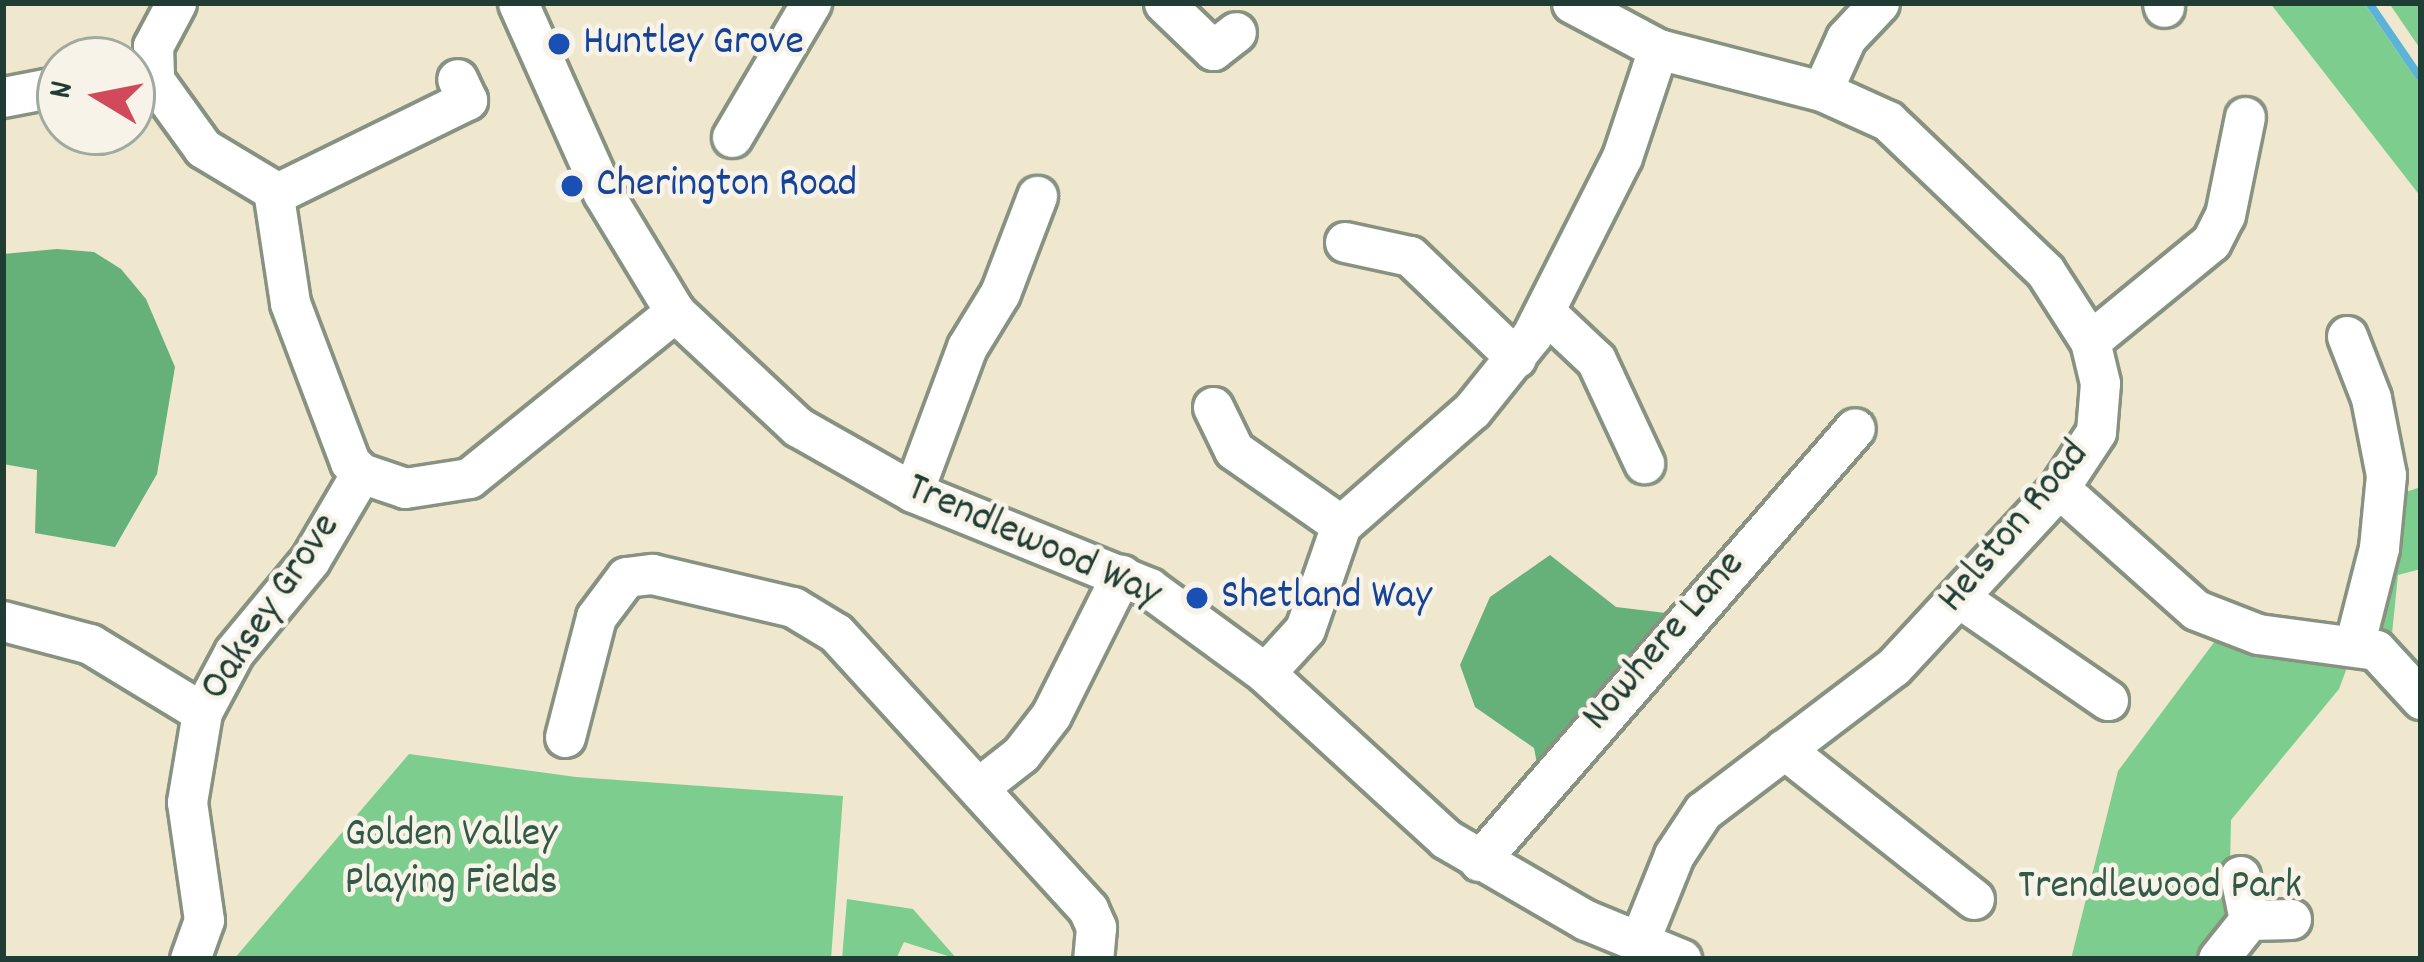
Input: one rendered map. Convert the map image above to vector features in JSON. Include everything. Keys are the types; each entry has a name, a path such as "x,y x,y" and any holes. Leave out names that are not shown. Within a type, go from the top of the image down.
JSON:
{"street":[{"path":"156,40 176,3"},
{"name":"Trendlewood Way","path":"518,3 603,194 675,312 798,427 914,492 1120,575 1206,625 1421,819 1479,861 1681,959"},
{"path":"728,142 811,3"},
{"path":"1164,3 1213,50 1236,32"},
{"name":"Helston Road","path":"1572,3 1658,49 1822,92 1888,122 1987,209 2045,271 2090,341 2100,383 2098,424 2059,488 1893,667 1695,820 1639,942"},
{"path":"1822,92 1846,38 1879,3"},
{"path":"1264,673 1305,629 1341,525 1443,439 1516,358 1545,312 1627,146 1658,49"},
{"path":"275,194 467,100 457,79"},
{"path":"156,90 203,148 257,176 275,194 290,303 350,462 362,473 405,488 469,478 675,312"},
{"path":"3,97 36,91"},
{"path":"2090,341 2211,242 2225,215 2246,118"},
{"path":"914,492 967,346 1040,220"},
{"path":"1345,242 1395,234 1516,358"},
{"path":"1545,312 1602,370 1644,463"},
{"path":"2355,643 2386,493 2366,354"},
{"path":"1208,428 1241,457 1341,525"},
{"name":"Nowhere Lane","path":"1479,861 1855,428"},
{"name":"Oaksey Grove","path":"190,959 203,920 187,802 202,712 234,652 310,560 362,473"},
{"path":"2059,488 2158,584 2196,610 2258,634 2355,643 2388,657 2421,699"},
{"path":"566,737 601,608 626,577 646,572 782,604 816,619 979,787 1092,915 1093,959"},
{"path":"979,787 1022,754 1051,715 1120,575"},
{"path":"1958,597 2108,700"},
{"path":"3,621 95,646 202,712"},
{"path":"1784,749 1953,894"},
{"path":"2240,876 2249,920"},
{"path":"2249,920 2291,920"},
{"path":"2218,959 2249,920"}],"green space":[{"path":"2270,3 2364,3 2421,86 2421,197"},
{"path":"2389,3 2421,3 2421,50"},
{"path":"57,249 94,252 121,269 146,299 175,367 157,474 115,547 35,533 37,470 3,464 3,254"},
{"path":"2421,487 2421,569 2398,575 2391,644 2361,637 2393,496"},
{"path":"1550,555 1616,607 1666,613 1537,764 1534,748 1475,707 1460,665 1490,597"},
{"name":"Trendlewood Park","path":"2221,633 2351,657 2339,689 2231,820 2229,916 2205,959 2071,959 2118,771"},
{"name":"Golden Valley Playing Fields","path":"409,754 576,777 843,796 831,959 234,959"},
{"path":"847,899 913,909 957,959 904,942 896,959 842,959"}],"waterway":[{"path":"2369,3 2421,79"}],"place":[{"name":"Huntley Grove","path":"559,44"},
{"name":"Cherington Road","path":"572,186"},
{"name":"Shetland Way","path":"1197,598"}]}
